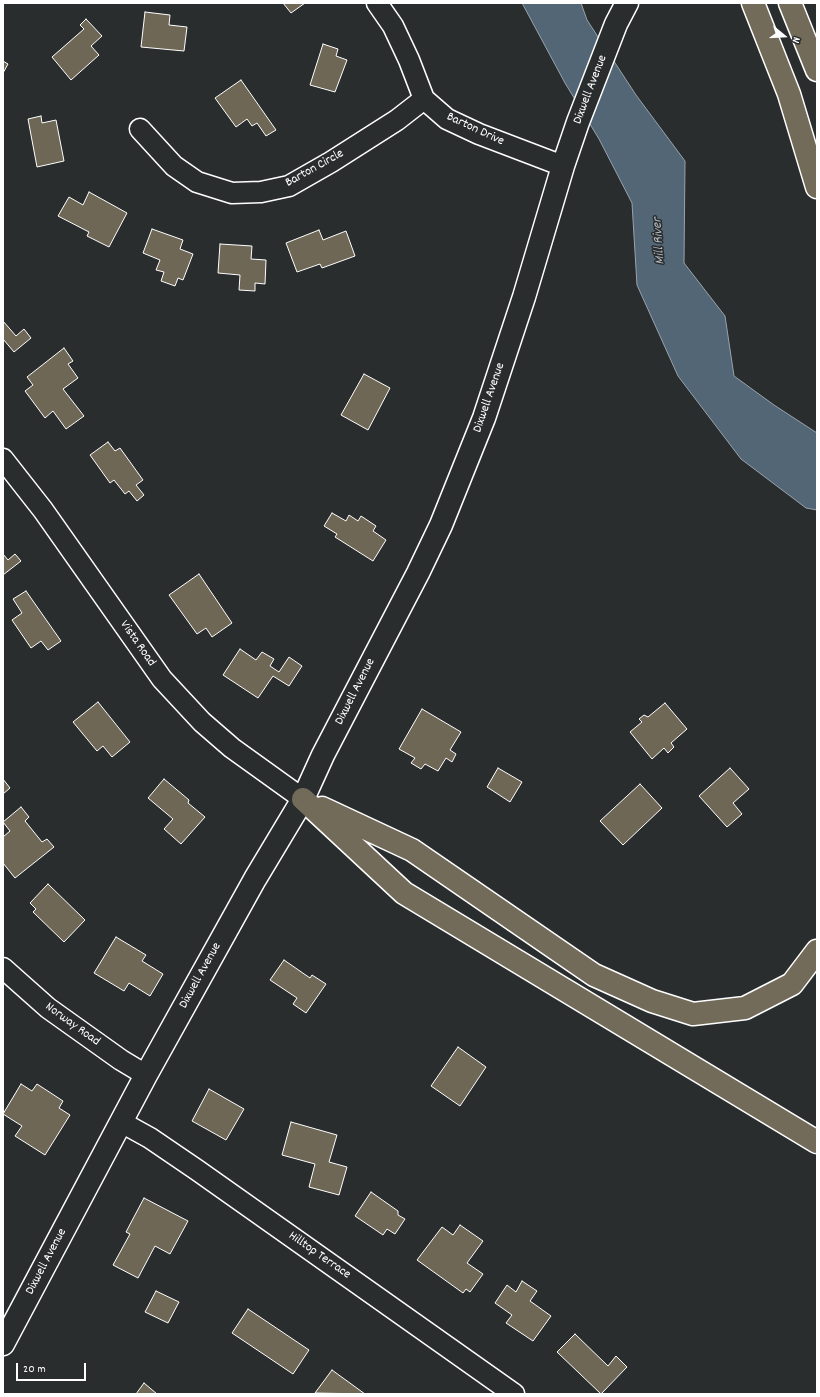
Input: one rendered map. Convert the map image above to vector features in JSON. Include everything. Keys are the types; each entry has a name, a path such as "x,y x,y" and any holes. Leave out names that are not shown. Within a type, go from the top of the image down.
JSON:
{"highway":[{"path":"753,3 789,94 817,187"},
{"path":"790,3 817,70"},
{"path":"303,799 412,850 594,975 652,1001 693,1014 745,1008 792,984 817,951"},
{"path":"303,799 404,893 817,1142"}],"main road":[{"name":"Dixwell Avenue","path":"3,1344 146,1075 255,879 303,799 323,755 418,573 454,494 484,418 524,297 563,166 581,114 610,40 627,3"}],"street":[{"name":"Barton Drive","path":"377,3 393,26 409,60 424,99 447,119 480,134 563,166"},
{"name":"Barton Circle","path":"140,129 174,166 197,182 232,193 261,192 289,186 295,183 397,120 424,99"},
{"name":"Vista Road","path":"3,459 43,510 162,679 202,722 232,748 303,799"},
{"name":"Norway Road","path":"3,968 48,1008 121,1060 146,1075"},
{"name":"Hilltop Terrace","path":"121,1122 150,1138 197,1170 514,1394"}],"water":[{"name":"Mill River","path":"522,3 581,3 587,20 636,95 685,161 684,263 725,316 734,376 774,405 817,433 817,510 806,508 741,459 678,376 637,285 632,203 599,139 565,83"}],"building":[{"path":"283,3 305,3 291,13"},
{"path":"145,12 170,15 169,25 187,27 184,51 141,47"},
{"path":"86,19 102,36 91,46 99,55 71,80 52,57 84,29 80,25"},
{"path":"323,44 338,49 336,56 347,60 335,92 310,85"},
{"path":"3,61 8,64 3,73"},
{"path":"241,80 276,130 266,136 257,123 252,126 247,119 236,127 215,98"},
{"path":"41,116 42,123 56,120 64,161 37,167 28,119"},
{"path":"89,192 127,213 109,247 87,236 89,232 58,216 69,197 83,205"},
{"path":"152,229 183,240 180,249 193,254 183,280 178,278 175,286 161,281 164,272 156,270 160,260 143,253"},
{"path":"319,230 323,240 346,231 355,256 322,268 320,264 297,272 286,243"},
{"path":"220,244 252,246 251,259 266,260 265,284 255,283 255,291 239,290 240,275 218,273"},
{"path":"3,321 16,336 24,329 31,338 14,352 3,339"},
{"path":"64,348 73,361 68,364 78,378 63,389 84,416 66,429 53,411 45,418 25,391 33,385 27,377"},
{"path":"364,374 390,388 368,430 341,415"},
{"path":"108,442 115,451 120,448 143,480 136,485 144,495 137,501 129,491 125,494 114,480 110,483 90,455"},
{"path":"332,513 346,521 349,515 358,521 361,516 376,526 373,531 386,540 373,561 335,537 337,534 324,526"},
{"path":"3,554 8,560 15,554 21,561 3,575"},
{"path":"199,574 232,623 212,637 206,628 197,634 169,595"},
{"path":"26,591 61,641 48,650 41,641 31,648 12,620 22,613 13,599"},
{"path":"240,649 256,660 262,652 274,659 270,666 279,672 289,657 302,666 289,686 273,676 258,698 223,675"},
{"path":"98,702 130,742 112,757 103,746 97,751 73,722"},
{"path":"665,703 687,729 671,743 674,747 668,753 664,748 652,759 630,732 642,722 639,719 644,715 648,717"},
{"path":"422,709 461,732 450,750 456,754 452,762 446,758 438,771 425,764 421,769 411,763 415,758 399,749"},
{"path":"498,768 522,782 510,802 487,787"},
{"path":"730,768 749,789 733,803 742,814 727,827 699,796"},
{"path":"3,779 10,788 3,794"},
{"path":"164,779 189,800 188,803 205,817 181,844 164,829 173,819 148,798"},
{"path":"640,784 662,808 623,845 600,821"},
{"path":"21,807 29,817 25,821 42,842 47,839 54,847 15,878 3,863 3,837 10,831 3,822"},
{"path":"48,884 85,920 64,942 33,912 36,909 30,903"},
{"path":"116,937 146,955 142,961 163,974 150,996 129,983 124,991 94,973"},
{"path":"284,960 310,978 312,975 326,984 306,1013 293,1004 297,998 270,980"},
{"path":"458,1047 486,1067 460,1106 431,1086"},
{"path":"21,1084 32,1091 37,1084 63,1101 59,1108 70,1115 45,1155 15,1136 22,1126 3,1114"},
{"path":"209,1089 244,1109 226,1140 192,1121"},
{"path":"291,1122 337,1135 329,1162 347,1167 339,1195 309,1187 315,1164 282,1155"},
{"path":"371,1192 398,1211 398,1215 405,1219 395,1234 387,1229 383,1235 355,1216"},
{"path":"144,1198 188,1221 170,1254 155,1246 138,1278 113,1265 130,1234 126,1232"},
{"path":"460,1225 483,1241 467,1263 483,1274 470,1292 466,1289 463,1293 417,1260 442,1227 453,1235"},
{"path":"522,1281 537,1291 530,1301 551,1316 533,1341 506,1323 512,1315 495,1303 507,1285 516,1292"},
{"path":"156,1291 179,1302 168,1323 145,1312"},
{"path":"248,1309 309,1350 293,1374 232,1333"},
{"path":"575,1334 608,1366 616,1356 627,1367 601,1394 557,1352"},
{"path":"332,1370 365,1394 315,1393"},
{"path":"144,1383 157,1394 136,1394"}]}
